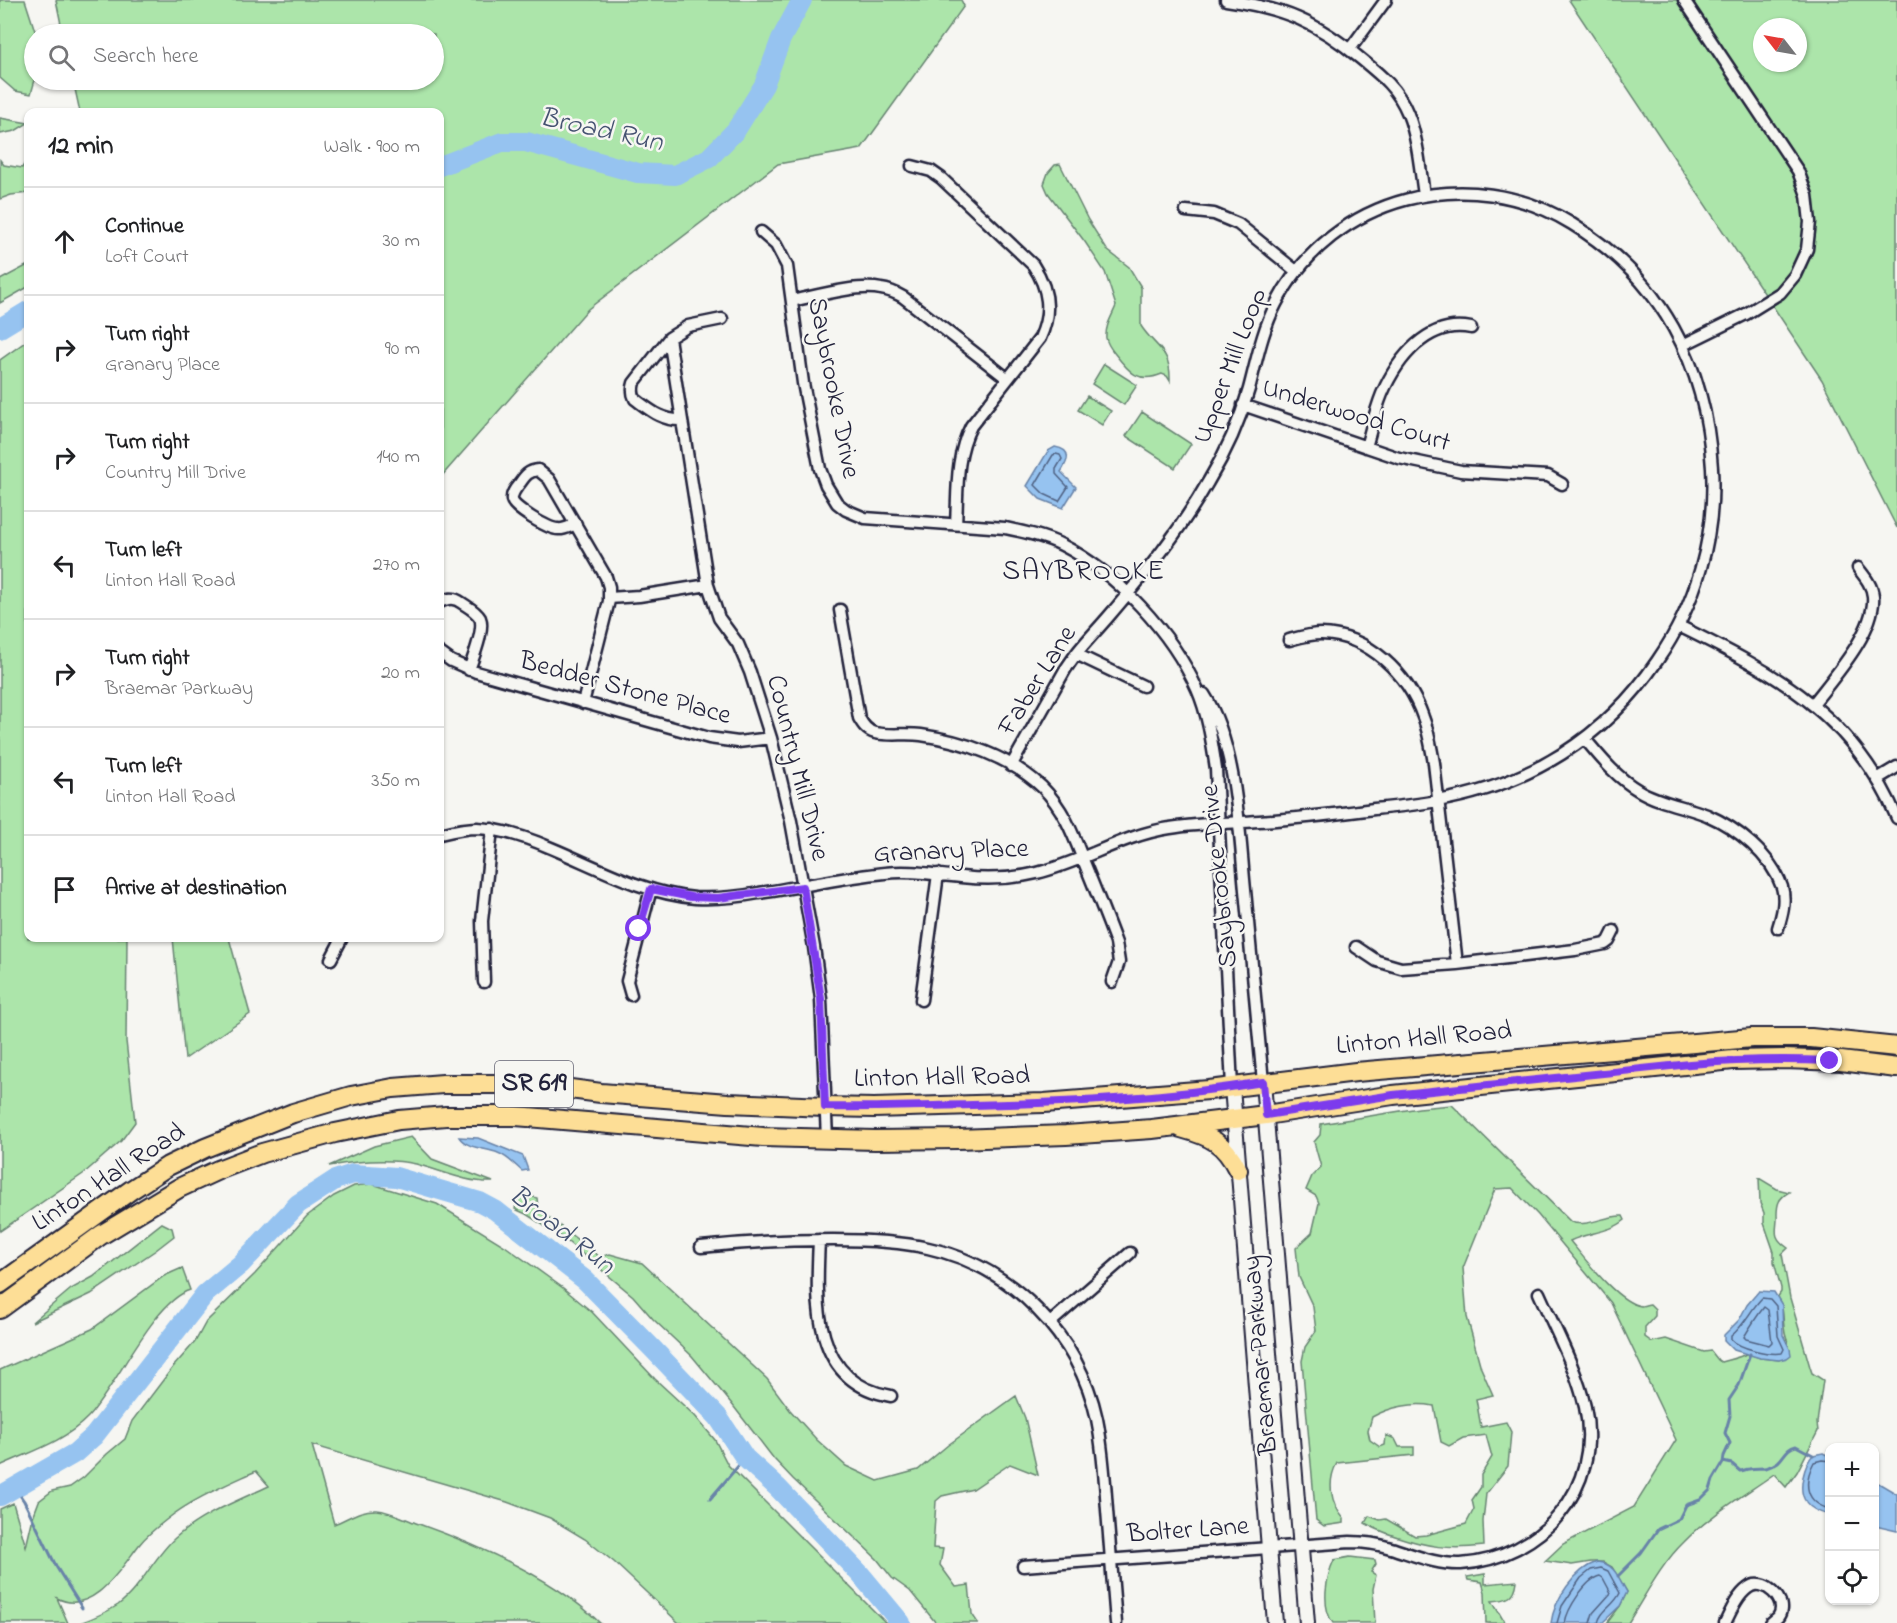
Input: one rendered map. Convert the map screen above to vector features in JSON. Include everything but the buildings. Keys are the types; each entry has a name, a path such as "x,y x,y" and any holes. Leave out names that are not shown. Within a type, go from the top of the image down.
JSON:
{"main road":[{"name":"Linton Hall Road","path":"0,1284 122,1196 168,1166 216,1143 293,1113 373,1091 443,1084 506,1083 728,1103 874,1108 1044,1103 1142,1096 1263,1082 1654,1045 1752,1038 1810,1038 1897,1047"},
{"name":"Linton Hall Road","path":"0,1309 101,1235 179,1188 262,1153 356,1128 399,1120 440,1116 516,1116 764,1137 958,1139 1066,1135 1173,1126 1266,1115 1393,1095 1733,1060 1830,1061 1897,1068"},
{"path":"1173,1126 1214,1140 1227,1151 1238,1170"}],"street":[{"path":"1226,0 1253,4 1289,14 1318,28 1387,80 1408,114 1424,195"},
{"path":"1350,50 1386,0"},
{"path":"1683,345 1746,314 1780,293 1795,275 1808,249 1810,222 1807,195 1798,171 1684,0"},
{"path":"912,166 930,171 941,178 1033,266 1040,276 1048,299 1048,313 1040,339 971,426 964,439 960,455 956,524"},
{"name":"Upper Mill Loop","path":"1127,594 1174,537 1211,478 1243,405 1264,328 1283,290 1296,271 1329,239 1359,218 1384,206 1424,195 1454,192 1499,195 1536,205 1557,214 1587,232 1628,267 1662,308 1683,345 1694,371 1709,435 1713,481 1712,511 1703,559 1679,626 1648,675 1609,719 1557,758 1484,790 1439,801 1365,811 1218,824"},
{"path":"1186,211 1214,214 1238,224 1296,271"},
{"name":"Saybrooke Drive","path":"761,232 776,245 787,266 803,383 820,469 833,500 846,510 865,518 1005,528 1062,545 1106,575 1127,594 1161,631 1209,701 1224,738 1231,769 1263,1082"},
{"path":"792,301 860,288 880,288 892,291 903,297 1008,379"},
{"path":"682,420 662,417 635,399 632,389 634,383 669,338 688,326 722,319"},
{"path":"1366,447 1381,397 1389,379 1406,354 1424,339 1444,328 1452,326 1471,328"},
{"name":"Country Mill Drive","path":"669,338 708,585 719,618 738,644 750,672 771,738 791,821 821,999 826,1139"},
{"name":"Underwood Court","path":"1243,405 1366,447 1438,467 1461,471 1548,476 1562,484"},
{"path":"576,524 556,530 549,527 516,507 512,498 513,492 532,471 537,470 549,479 576,524 606,577 609,598 583,703"},
{"path":"1813,704 1859,642 1873,607 1873,596 1866,577 1858,568"},
{"path":"609,598 639,596 708,585"},
{"name":"Faber Lane","path":"1011,766 1065,670 1127,594"},
{"path":"444,600 448,598 458,600 476,612 480,618 481,630 469,670"},
{"path":"840,610 859,718 863,726 876,733 900,733 944,739 991,755 1040,786 1053,800 1071,828 1119,952 1117,972 1112,982"},
{"path":"1679,626 1765,671 1790,686 1813,704 1842,732 1860,754 1877,779 1897,818"},
{"path":"1289,640 1306,635 1336,636 1354,642 1370,649 1397,671 1407,684 1423,716 1434,763 1457,964"},
{"path":"1076,654 1143,686"},
{"name":"Bedder Stone Place","path":"444,655 469,670 722,741 738,742 771,738"},
{"name":"Saybrooke Drive","path":"1190,675 1201,700 1211,736 1216,769 1232,1087"},
{"path":"1585,739 1608,767 1636,790 1707,815 1725,824 1756,848 1768,863 1782,888 1783,913 1778,928"},
{"path":"1877,779 1897,767"},
{"name":"Granary Place","path":"444,833 461,829 492,830 538,843 651,889 691,897 718,898 884,873 910,872 985,879 1016,877 1045,871 1083,858 1120,841 1147,832 1174,827 1218,824"},
{"path":"484,982 482,921 492,830"},
{"path":"921,1000 938,874"},
{"path":"631,995 627,981 651,889"},
{"path":"1356,947 1377,962 1401,968 1575,950 1605,944 1614,931"},
{"path":"332,959 340,942"},
{"name":"Braemar Parkway","path":"1263,1082 1307,1623"},
{"name":"Braemar Parkway","path":"1232,1087 1275,1623"},
{"path":"701,1247 772,1240 861,1240 903,1244 951,1254 991,1273 1018,1292 1050,1323 1067,1346 1081,1371 1097,1419 1104,1472 1116,1623"},
{"path":"819,1240 820,1321 833,1358 843,1372 861,1387 891,1396"},
{"path":"1050,1323 1130,1253"},
{"name":"Bolter Lane","path":"1023,1566 1350,1542 1389,1547 1421,1558 1459,1564 1479,1562 1517,1550 1554,1521 1572,1495 1580,1479 1588,1444 1585,1405 1539,1293"},
{"path":"1725,1623 1741,1594 1755,1584 1762,1584 1768,1587 1781,1604 1778,1617 1771,1623"}],"green space":[{"path":"0,0 25,0 33,24 24,24 24,90 32,90 31,94 15,91 0,78"},
{"path":"56,0 961,0 964,6 861,149 778,164 588,309 444,473 444,108 79,108 75,90 444,90 444,24 61,24"},
{"path":"1569,0 1897,0 1897,528 1822,380"},
{"path":"0,118 24,122 24,125 15,131 0,134"},
{"path":"0,160 4,165 22,168 24,165 24,193 0,199"},
{"path":"1060,164 1088,220 1107,250 1129,267 1141,287 1141,326 1162,350 1168,362 1170,381 1162,374 1154,377 1140,377 1125,366 1108,344 1107,329 1116,306 1105,272 1048,193 1044,184 1048,173 1055,165"},
{"path":"24,267 24,289 0,303 0,280"},
{"path":"24,343 24,942 127,942 126,1041 135,1122 121,1141 83,1174 0,1231 0,360"},
{"path":"1104,364 1137,385 1124,405 1092,384"},
{"path":"1087,396 1111,411 1102,425 1078,410"},
{"path":"1142,412 1191,444 1175,468 1126,436"},
{"path":"173,942 230,942 250,1014 185,1059"},
{"path":"1452,1105 1571,1222 1583,1223 1623,1216 1625,1220 1612,1228 1570,1241 1593,1269 1622,1297 1641,1306 1650,1304 1655,1309 1655,1316 1645,1327 1645,1337 1652,1342 1666,1339 1704,1352 1711,1351 1721,1362 1748,1353 1760,1358 1779,1360 1788,1342 1784,1331 1782,1307 1777,1298 1781,1288 1774,1262 1774,1252 1760,1203 1759,1178 1777,1189 1789,1192 1778,1204 1776,1233 1782,1244 1788,1248 1782,1254 1790,1298 1810,1367 1812,1373 1823,1380 1818,1431 1797,1472 1786,1487 1774,1474 1716,1514 1684,1542 1661,1570 1628,1623 1607,1623 1627,1592 1612,1567 1603,1562 1572,1565 1545,1561 1563,1544 1634,1507 1676,1440 1611,1303 1538,1215 1512,1188 1495,1189 1463,1268 1467,1317 1481,1368 1493,1395 1476,1399 1481,1427 1506,1422 1511,1432 1508,1466 1486,1494 1483,1521 1484,1546 1460,1548 1428,1545 1391,1535 1365,1523 1369,1516 1380,1520 1386,1519 1415,1536 1466,1524 1474,1509 1472,1500 1481,1487 1481,1475 1492,1457 1486,1435 1463,1438 1449,1446 1441,1442 1434,1406 1402,1406 1372,1417 1368,1431 1370,1440 1380,1447 1385,1445 1386,1435 1395,1439 1399,1447 1414,1447 1414,1455 1337,1463 1331,1484 1333,1499 1344,1523 1324,1526 1316,1520 1302,1361 1305,1347 1316,1331 1313,1307 1299,1277 1296,1248 1312,1233 1319,1203 1316,1196 1306,1190 1312,1176 1321,1167 1314,1142 1320,1135 1321,1124"},
{"path":"411,1137 432,1159 493,1182 464,1179 416,1164 395,1161 329,1166 374,1146"},
{"path":"372,1184 437,1204 505,1246 592,1312 655,1379 695,1416 715,1440 728,1465 886,1623 679,1623 614,1562 585,1539 550,1518 507,1502 312,1445 334,1524 360,1512 371,1510 397,1515 464,1541 514,1564 560,1591 600,1623 80,1623 109,1610 126,1598 167,1546 185,1529 220,1509 269,1486 256,1471 176,1512 145,1538 114,1577 94,1596 82,1601 70,1602 57,1598 68,1623 0,1623 0,1509 13,1503 26,1547 39,1501 52,1491 70,1487 84,1477 125,1439 132,1421 195,1342 206,1322 255,1274 307,1216 334,1196 354,1186"},
{"path":"523,1194 537,1198 538,1209 600,1257 610,1254 642,1263 767,1379 790,1410 817,1440 846,1466 878,1481 918,1470 948,1445 1016,1396 1025,1418 1038,1475 1010,1464 973,1489 942,1496 936,1501 933,1548 943,1549 940,1565 956,1587 969,1585 972,1614 978,1623 936,1623 910,1591 892,1578 877,1559 774,1459 692,1356 653,1319 633,1296 562,1237 515,1209 517,1199"},
{"path":"162,1223 172,1228 174,1236 156,1250 91,1294 32,1322 71,1289 93,1277"},
{"path":"182,1268 190,1290 176,1298 162,1311 88,1417 58,1440 0,1466 0,1370 92,1329 164,1276"},
{"path":"1350,1557 1375,1560 1376,1564 1371,1572 1376,1575 1373,1589 1375,1623 1333,1623 1329,1616 1326,1592 1331,1567 1334,1560"},
{"path":"1485,1574 1485,1584 1517,1581 1512,1595 1502,1600 1492,1601 1505,1623 1486,1623 1485,1592 1482,1582 1468,1580 1467,1577"}],"water":[{"path":"1055,447 1067,453 1066,464 1061,472 1076,487 1063,508 1040,499 1027,486 1048,451"},
{"path":"459,1137 478,1138 523,1156 528,1170 522,1171 501,1154 467,1144"},
{"path":"1759,1291 1774,1292 1782,1305 1783,1335 1791,1355 1787,1358 1779,1360 1760,1358 1734,1350 1724,1340 1724,1335 1739,1320 1747,1305"},
{"path":"1825,1454 1825,1514 1810,1507 1803,1497 1802,1485 1805,1468 1813,1455"},
{"path":"1879,1483 1897,1494 1897,1531 1879,1527"},
{"path":"1597,1562 1608,1565 1612,1569 1627,1592 1620,1606 1602,1623 1551,1623 1556,1605 1567,1586 1581,1571"}],"waterway":[{"name":"Broad Run","path":"444,164 502,142 526,142 638,173 675,175 709,158 736,130 764,85 781,39 802,0"},
{"name":"Broad Run","path":"0,328 24,313"},
{"name":"Broad Run","path":"0,1496 75,1453 94,1436 205,1294 241,1264 298,1204 335,1180 353,1174 396,1177 480,1202 495,1210 585,1280 718,1417 745,1458 778,1488 861,1575 901,1623"},
{"path":"1618,1576 1641,1553 1658,1529 1679,1519 1686,1505 1700,1500 1710,1490 1730,1443 1725,1433 1730,1416 1729,1400 1739,1385 1750,1354"},
{"path":"1723,1462 1732,1464 1741,1471 1770,1467 1778,1462 1790,1448 1796,1446 1813,1455"},
{"path":"710,1499 745,1458"},
{"path":"15,1488 24,1501 57,1568 82,1608"}],"district":[{"name":"SAYBROOKE","path":"1084,572"}],"route":[{"path":"639,929 651,889 691,897 718,898 803,887 821,999 825,1107 874,1108 1044,1103 1209,1090 1263,1082 1266,1115 1393,1095 1690,1064 1733,1060 1830,1061"}]}
